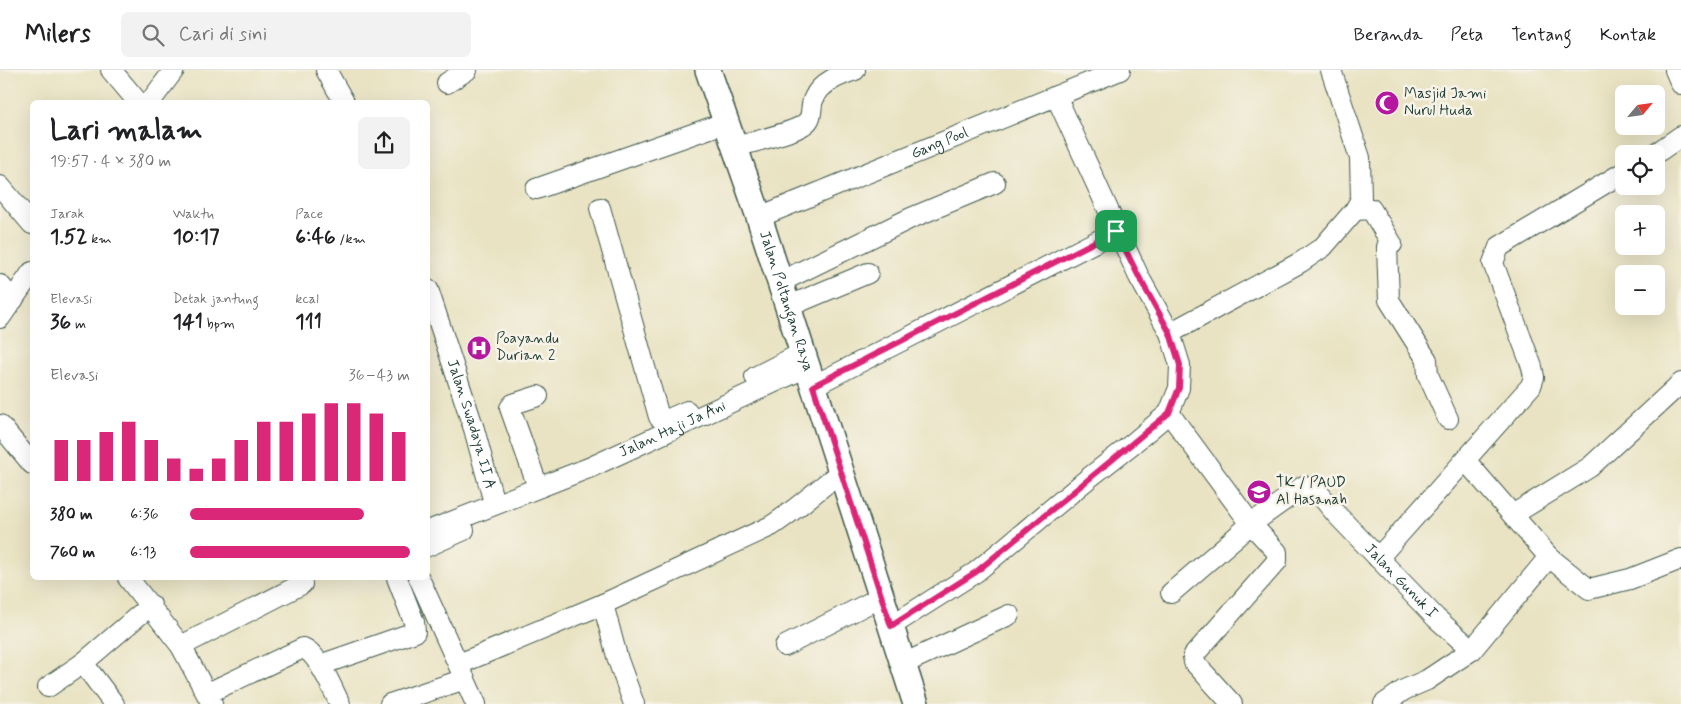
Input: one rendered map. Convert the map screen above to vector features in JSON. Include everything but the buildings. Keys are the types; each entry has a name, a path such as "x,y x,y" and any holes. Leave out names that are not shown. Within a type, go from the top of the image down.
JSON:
{"street":[{"path":"112,70 136,100"},
{"path":"152,100 174,70"},
{"path":"326,70 343,100"},
{"path":"447,83 467,70"},
{"name":"Jalan Poltangan Raya","path":"708,70 759,217 916,704"},
{"path":"736,147 803,125 812,115 813,99 820,87 841,75 855,70"},
{"name":"Gang Pool","path":"759,217 1120,70"},
{"path":"1170,333 1301,262 1323,246 1355,210 1361,199 1360,158 1332,70"},
{"path":"1675,70 1681,84"},
{"path":"891,626 976,572 1169,413 1179,388 1180,365 1170,333 1116,231 1056,96"},
{"path":"536,189 727,122"},
{"path":"1665,150 1680,143"},
{"path":"1378,558 1531,386 1534,376 1493,264 1498,247 1615,177"},
{"path":"780,282 911,218 995,183"},
{"path":"0,186 30,222"},
{"path":"600,208 659,417 664,420 671,420 807,369 1116,231"},
{"path":"1355,210 1371,209 1392,244 1387,247 1389,300 1427,360 1428,374 1448,419"},
{"path":"787,307 868,273"},
{"path":"0,318 6,292 30,274"},
{"name":"Jalan Swadaya II A","path":"430,295 474,429 491,511"},
{"name":"Jalan Haji Ja Ani","path":"430,530 491,511 538,487 591,467 807,369"},
{"path":"1514,514 1590,467 1681,383"},
{"path":"538,396 513,404 510,408 538,487"},
{"path":"1169,413 1251,524 1275,548 1277,562 1193,656 1194,662 1232,704"},
{"path":"0,425 30,462"},
{"path":"1465,460 1514,514 1549,557 1589,589 1630,579 1681,559"},
{"path":"390,704 771,526 792,512 814,492 841,472"},
{"name":"Jalan Gunuk I","path":"1251,524 1308,485 1317,491 1436,618 1472,650"},
{"path":"430,545 491,511"},
{"path":"1171,593 1251,524"},
{"path":"1384,704 1404,690 1426,680 1472,650 1549,557"},
{"path":"130,580 182,646 210,698 303,648 309,649 340,704"},
{"path":"320,666 415,632 414,622 398,580"},
{"path":"420,580 476,704"},
{"path":"182,646 302,584"},
{"path":"784,646 881,597"},
{"path":"603,604 618,660 634,704"},
{"path":"48,687 83,663 151,605"},
{"path":"903,664 1009,615"},
{"path":"83,663 114,704"}],"place":[{"name":"Masjid Jami Nurul Huda","path":"1387,103"},
{"name":"Poayandu Durian 2","path":"479,348"},
{"name":"TK / PAUD Al Hasanah","path":"1259,492"}],"route":[{"path":"1116,231 1170,333 1180,365 1179,388 1169,413 1131,446 1051,508 976,572 891,626 813,386 1116,231"}]}
